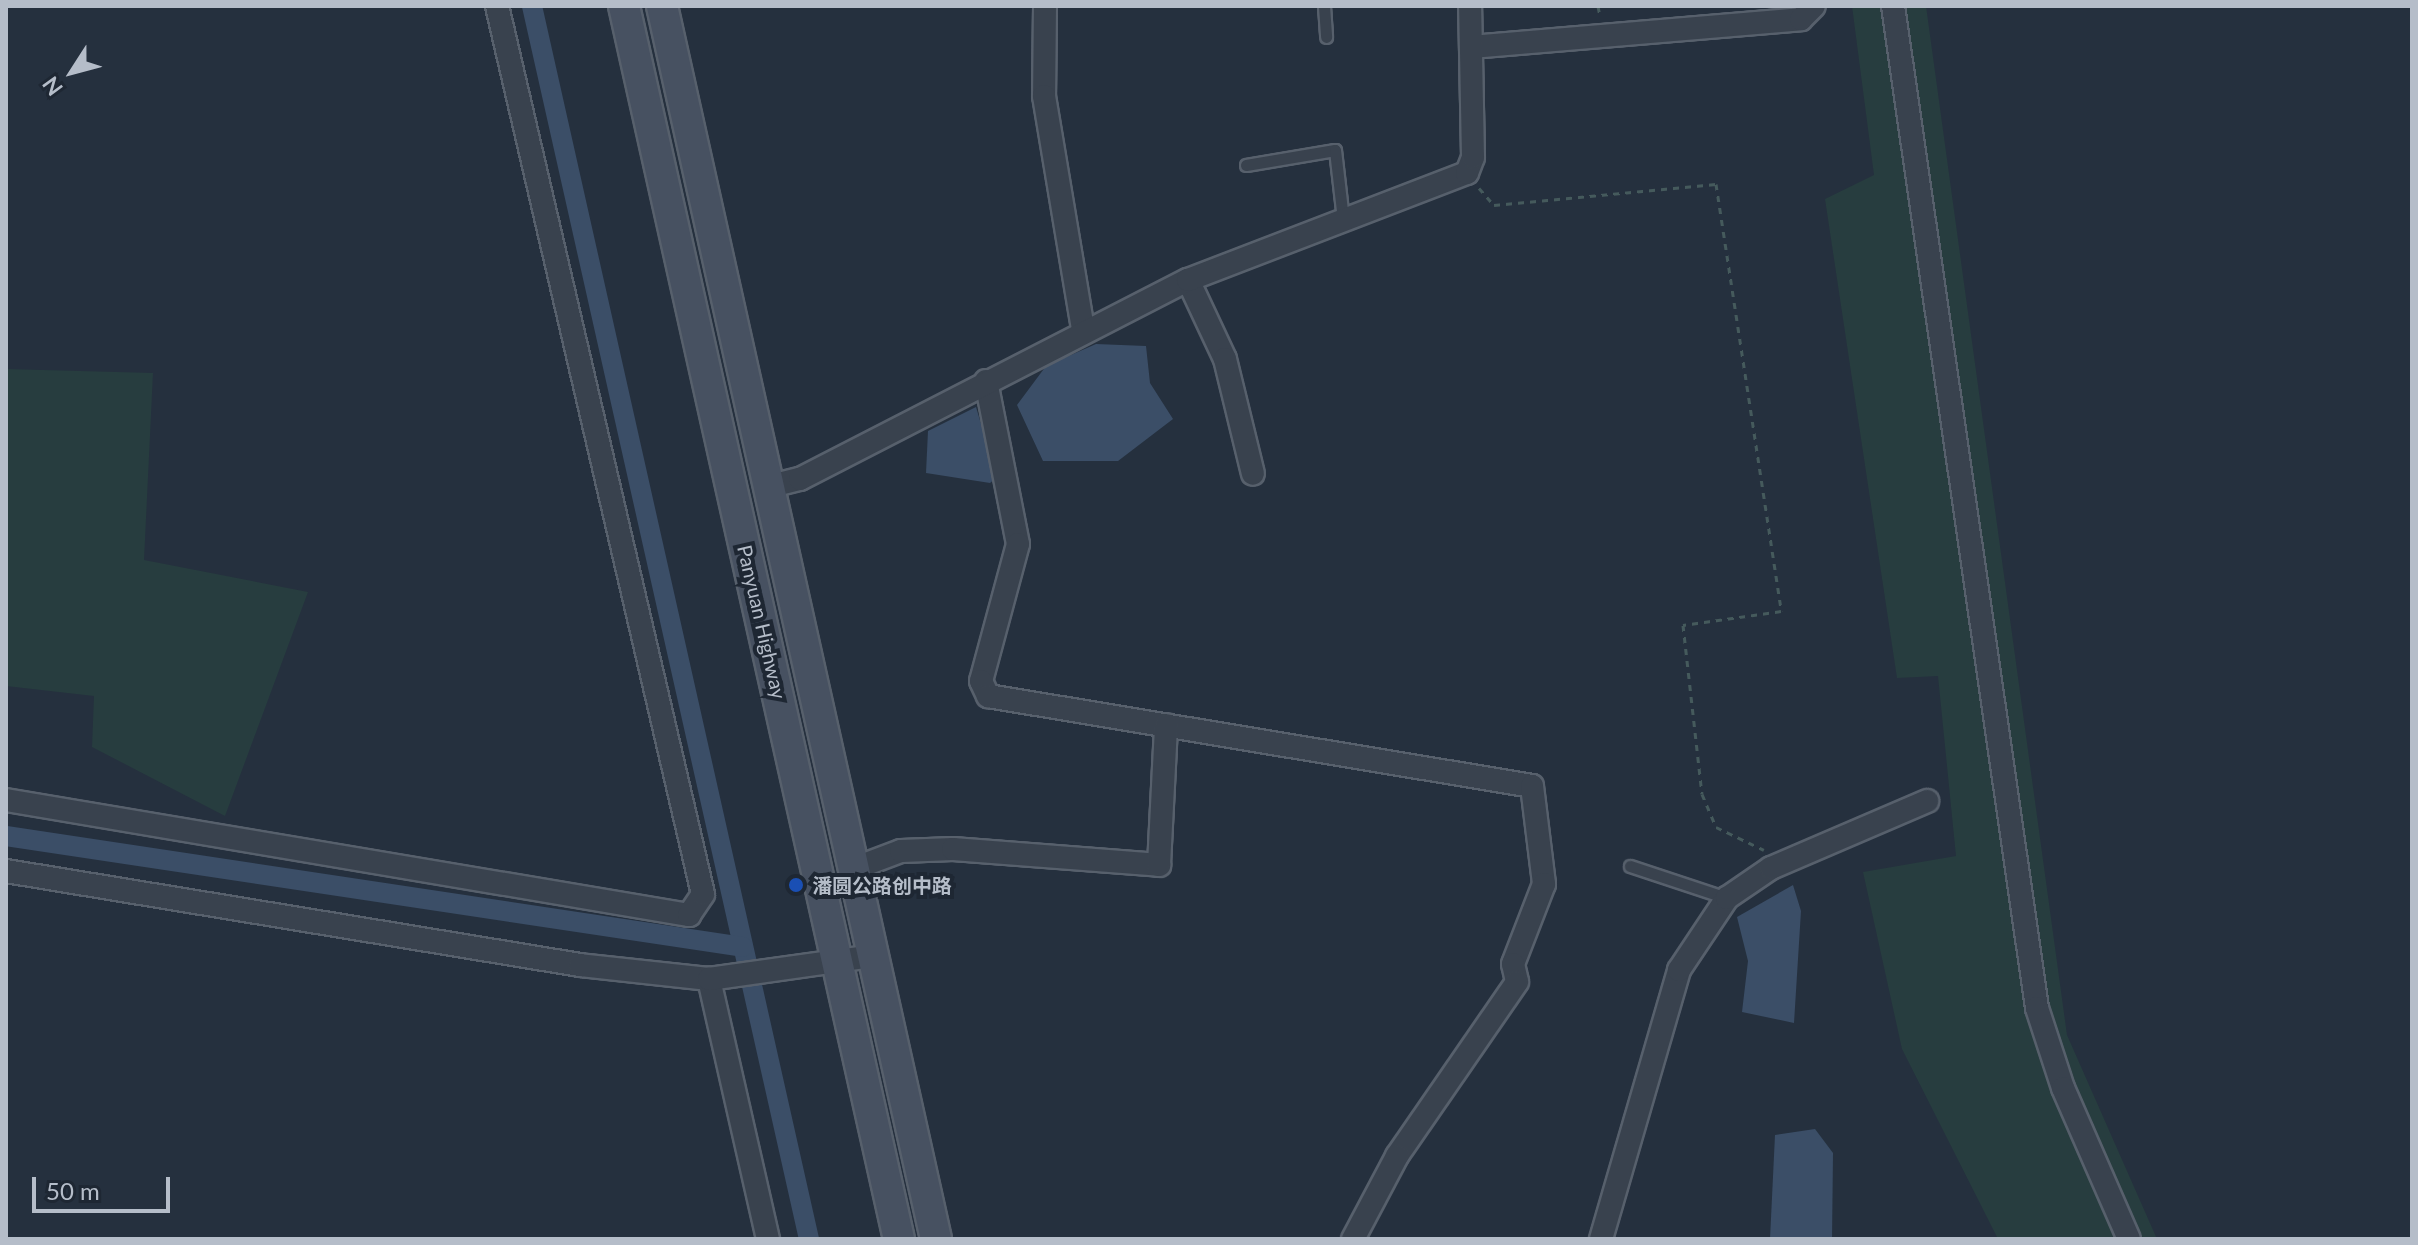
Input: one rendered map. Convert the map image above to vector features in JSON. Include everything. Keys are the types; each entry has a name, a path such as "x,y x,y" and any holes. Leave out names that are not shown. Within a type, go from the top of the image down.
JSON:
{"main road":[{"name":"Panyuan Highway","path":"624,6 899,1239"},
{"name":"Panyuan Highway","path":"662,6 936,1239"}],"street":[{"path":"6,800 673,913 689,915 703,894 497,6"},
{"path":"1045,6 1044,96 1083,328"},
{"path":"767,487 800,479 1083,328 1188,280 1467,173 1473,157 1470,6"},
{"path":"1471,47 1801,19 1814,6"},
{"path":"1893,6 2037,1008 2129,1239"},
{"path":"1188,280 1225,359 1253,474"},
{"path":"986,381 1018,544 981,681 988,696 1532,786 1544,884 1513,964 1517,982 1397,1156 1353,1239"},
{"path":"853,869 901,851 953,849 1159,865 1166,725"},
{"path":"1601,1239 1679,970 1727,898 1771,868 1927,801"},
{"path":"6,871 580,965 709,979 872,956"},
{"path":"709,979 768,1239"}],"lane":[{"path":"1324,6 1326,37"},
{"path":"1246,165 1335,150 1343,219"},
{"path":"1630,866 1727,898"}],"path":[{"path":"1467,173 1494,205 1716,184 1781,611 1683,625 1702,794 1716,827 1759,844 1771,868"}],"green space":[{"path":"1852,6 1926,6 2067,1035 2157,1239 1998,1239 1902,1049 1863,872 1956,856 1938,676 1897,678 1825,199 1874,175"},
{"path":"6,369 153,373 144,560 308,592 225,816 92,747 94,696 6,686"}],"water":[{"path":"1096,344 1146,346 1150,383 1173,419 1118,461 1043,461 1017,405 1046,366"},
{"path":"976,407 997,477 990,483 926,473 928,431"},
{"path":"1793,885 1801,911 1794,1023 1742,1012 1748,961 1737,917"},
{"path":"1815,1129 1833,1153 1832,1239 1770,1239 1775,1135"}],"waterway":[{"path":"532,6 809,1239"},
{"path":"6,836 743,947"}],"place":[{"name":"潘圆公路创中路","path":"796,885"}]}
